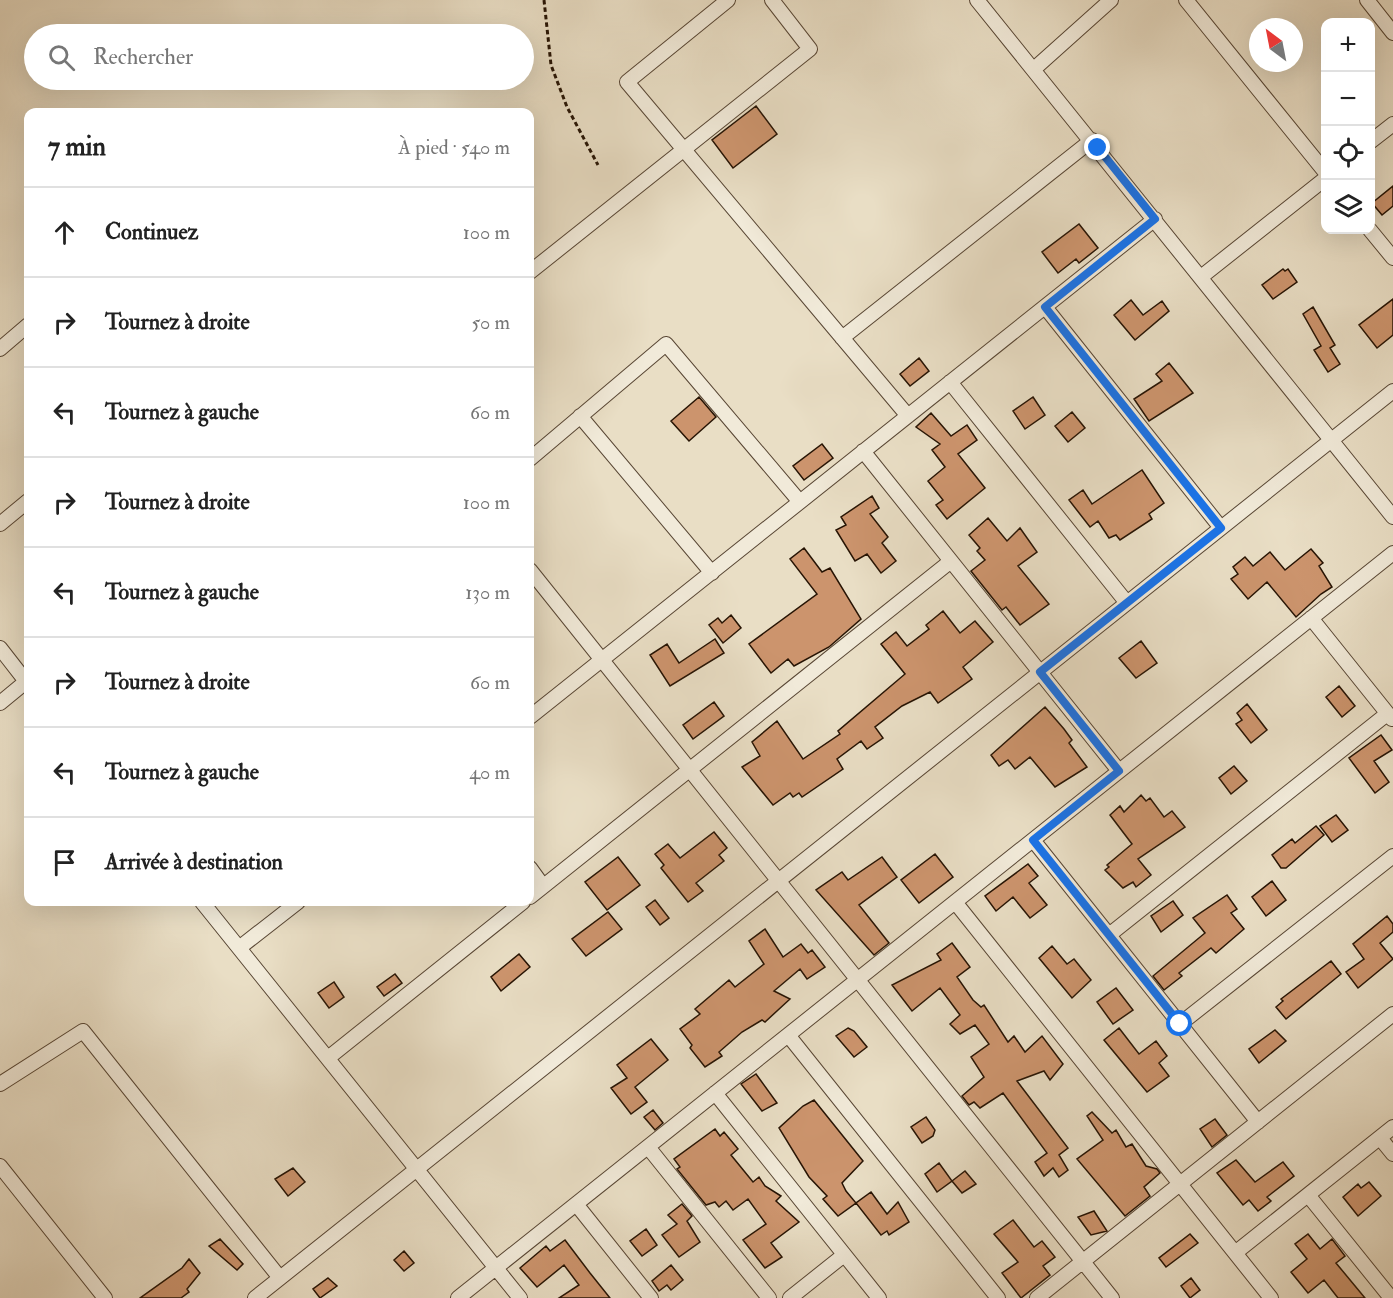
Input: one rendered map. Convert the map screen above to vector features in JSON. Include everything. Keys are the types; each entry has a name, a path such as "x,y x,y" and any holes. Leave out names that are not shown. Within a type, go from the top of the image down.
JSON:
{"street":[{"path":"728,0 627,82 908,416"},
{"path":"534,269 810,49 772,0"},
{"path":"977,0 1092,140 1393,517"},
{"path":"1034,69 1112,0"},
{"path":"1186,0 1321,170"},
{"path":"1367,0 1393,33"},
{"path":"1375,139 1393,124"},
{"path":"842,338 1092,140"},
{"path":"1201,277 1321,180"},
{"path":"534,714 1155,219"},
{"path":"1373,234 1393,258"},
{"path":"1045,307 1221,528"},
{"path":"0,349 24,328"},
{"path":"534,456 666,344 800,502"},
{"path":"950,382 1127,603"},
{"path":"255,1298 1393,391"},
{"path":"580,416 712,573"},
{"path":"863,451 1119,771"},
{"path":"0,524 24,504"},
{"path":"458,1298 1393,553"},
{"path":"534,894 951,561"},
{"path":"534,575 1112,1298"},
{"path":"1109,935 1390,717 1311,618"},
{"path":"0,648 24,677"},
{"path":"0,703 24,685"},
{"path":"1033,840 1258,1122"},
{"path":"1180,1024 1393,856"},
{"path":"534,874 543,886"},
{"path":"955,902 1271,1298"},
{"path":"205,906 520,1298"},
{"path":"239,948 293,906"},
{"path":"328,1058 519,906"},
{"path":"1037,1298 1393,1014"},
{"path":"0,1084 83,1030 280,1278"},
{"path":"788,1035 998,1298"},
{"path":"715,1093 879,1298"},
{"path":"1235,1253 1393,1127"},
{"path":"1380,1138 1393,1154"},
{"path":"648,1147 769,1298"},
{"path":"0,1166 105,1298"},
{"path":"1308,1195 1391,1298"},
{"path":"576,1204 651,1298"},
{"path":"790,1298 844,1255"}],"path":[{"path":"544,0 551,65 567,107 598,165"}],"building":[{"path":"756,106 777,134 733,168 712,140"},
{"path":"1393,186 1393,206 1382,215 1375,207 1375,201"},
{"path":"1079,224 1098,248 1079,263 1076,259 1058,273 1042,252"},
{"path":"1283,269 1285,271 1288,269 1297,282 1273,299 1262,285"},
{"path":"1393,299 1393,335 1377,348 1359,325"},
{"path":"1131,300 1143,315 1162,301 1169,311 1135,340 1114,315"},
{"path":"1313,307 1335,345 1330,348 1340,364 1328,372 1314,350 1321,346 1303,314"},
{"path":"919,358 929,371 910,386 900,374"},
{"path":"1169,363 1193,393 1149,421 1134,399 1162,381 1156,374"},
{"path":"699,397 716,417 689,441 671,421"},
{"path":"1033,397 1045,415 1025,429 1013,411"},
{"path":"1072,412 1085,428 1068,442 1055,426"},
{"path":"931,413 951,436 967,425 977,440 958,454 985,488 947,519 936,505 943,500 928,481 945,467 932,450 940,444 916,427"},
{"path":"822,444 833,458 804,480 793,466"},
{"path":"1142,470 1164,503 1149,514 1152,519 1120,540 1116,535 1109,538 1098,521 1090,527 1069,500 1083,490 1092,504"},
{"path":"872,496 879,508 870,514 888,537 882,543 896,561 881,573 867,554 855,561 836,530 846,525 841,517"},
{"path":"988,518 1007,541 1020,528 1037,552 1018,566 1049,604 1020,625 1006,607 1002,610 971,571 985,560 977,551 980,548 969,535"},
{"path":"804,548 822,572 830,568 861,619 829,647 794,666 788,659 771,673 749,644 817,594 790,559"},
{"path":"1311,549 1323,563 1319,566 1332,587 1296,617 1267,582 1248,599 1231,579 1238,574 1233,567 1245,557 1253,566 1270,552 1285,570"},
{"path":"943,611 960,633 975,621 993,642 963,667 972,679 938,703 930,692 902,706 875,727 883,738 867,749 861,741 837,759 843,769 802,797 799,793 793,797 790,793 773,805 742,767 760,756 752,742 777,721 803,759 840,734 838,731 905,674 881,644 896,632 907,646 929,629 926,625"},
{"path":"731,615 741,628 723,643 709,625 718,618 722,623"},
{"path":"715,639 724,653 670,686 650,655 667,644 679,663"},
{"path":"1141,641 1157,663 1136,678 1119,658"},
{"path":"1339,686 1355,706 1342,717 1326,697"},
{"path":"714,702 724,716 693,739 683,725"},
{"path":"1247,704 1267,730 1251,743 1236,724 1242,720 1237,713"},
{"path":"1045,707 1072,740 1069,743 1087,767 1055,787 1030,757 1015,769 1008,760 999,766 991,755"},
{"path":"1381,735 1392,750 1374,761 1389,782 1375,793 1349,758"},
{"path":"1234,766 1247,781 1231,794 1219,778"},
{"path":"1141,795 1146,801 1150,798 1164,817 1172,811 1185,827 1138,859 1151,875 1136,887 1133,882 1123,888 1105,870 1109,867 1107,865 1132,844 1110,815 1120,806 1124,812"},
{"path":"1336,815 1348,830 1332,842 1320,826"},
{"path":"1316,826 1324,835 1286,868 1281,868 1272,855 1292,839 1295,843"},
{"path":"714,832 727,848 719,855 724,861 696,883 703,891 688,902 661,868 664,865 655,854 668,844 680,858"},
{"path":"935,854 953,877 919,903 901,880"},
{"path":"618,857 640,885 607,910 585,882"},
{"path":"882,857 897,877 859,905 889,943 874,955 816,890 842,872 848,880"},
{"path":"1028,864 1038,876 1029,883 1047,905 1030,918 1013,897 996,911 985,896"},
{"path":"1272,881 1286,900 1266,916 1252,897"},
{"path":"1227,895 1237,909 1231,913 1244,929 1216,953 1211,948 1179,973 1182,976 1164,990 1153,976 1205,933 1193,918"},
{"path":"655,900 669,918 660,925 646,907"},
{"path":"1173,901 1183,915 1161,932 1151,916"},
{"path":"608,912 622,929 586,956 572,939"},
{"path":"1387,916 1393,924 1393,932 1380,943 1393,959 1358,988 1346,972 1364,959 1353,944"},
{"path":"765,929 783,957 801,944 808,953 812,950 825,967 807,979 800,969 774,991 790,999 765,1022 762,1020 742,1032 719,1052 722,1056 705,1067 690,1048 692,1045 680,1029 700,1014 695,1009 729,980 735,987 764,964 749,941"},
{"path":"952,943 970,967 957,977 973,1000 981,1007 984,1005 1008,1042 1014,1036 1025,1052 1042,1036 1063,1064 1050,1080 1044,1071 1017,1081 1068,1148 1059,1155 1068,1170 1059,1177 1053,1168 1044,1176 1035,1162 1047,1153 1003,1093 980,1108 974,1102 969,1105 962,1096 984,1077 971,1057 989,1044 975,1025 960,1034 950,1024 960,1015 940,988 912,1011 892,985 941,960 937,954"},
{"path":"1052,946 1067,964 1074,959 1091,980 1072,998 1039,958"},
{"path":"519,954 530,967 501,991 491,977"},
{"path":"1331,961 1341,974 1286,1019 1276,1007 1283,1001 1281,999"},
{"path":"395,974 402,983 384,996 377,987"},
{"path":"334,982 344,997 329,1008 318,993"},
{"path":"1116,988 1133,1010 1113,1024 1097,1002"},
{"path":"848,1028 854,1031 867,1047 854,1057 836,1036"},
{"path":"1119,1028 1139,1054 1156,1041 1167,1056 1159,1063 1169,1076 1147,1092 1104,1040"},
{"path":"1275,1030 1286,1041 1259,1063 1249,1049"},
{"path":"651,1039 668,1060 635,1087 647,1102 631,1114 611,1088 627,1078 617,1065"},
{"path":"756,1074 777,1103 762,1111 741,1084"},
{"path":"814,1100 863,1161 842,1183 856,1203 838,1216 823,1199 827,1196 809,1177 779,1128 803,1106"},
{"path":"653,1110 663,1123 655,1130 644,1117"},
{"path":"1092,1112 1112,1133 1116,1130 1126,1147 1132,1144 1146,1166 1157,1169 1160,1173 1144,1187 1150,1196 1125,1216 1077,1159 1103,1140 1087,1116"},
{"path":"926,1117 935,1130 933,1136 922,1143 911,1127"},
{"path":"1215,1119 1227,1135 1212,1147 1200,1129"},
{"path":"715,1129 720,1136 724,1132 738,1149 731,1155 753,1182 759,1177 765,1186 781,1196 776,1201 799,1222 771,1243 782,1257 765,1268 743,1240 766,1224 748,1199 733,1210 726,1201 719,1207 715,1202 706,1205 677,1169 680,1167 674,1159"},
{"path":"1236,1160 1255,1182 1283,1162 1294,1176 1267,1197 1271,1201 1258,1211 1249,1200 1243,1205 1217,1173"},
{"path":"939,1163 952,1181 937,1192 925,1174"},
{"path":"293,1168 305,1182 288,1196 275,1179"},
{"path":"965,1171 976,1184 962,1193 952,1181"},
{"path":"1369,1182 1381,1196 1358,1216 1343,1197 1358,1184 1361,1188"},
{"path":"871,1192 887,1214 898,1202 909,1222 889,1235 887,1231 881,1235 856,1203"},
{"path":"682,1204 692,1216 687,1221 700,1242 679,1257 662,1235 677,1224 668,1215"},
{"path":"1094,1211 1107,1231 1091,1235 1078,1217"},
{"path":"1013,1220 1034,1247 1042,1241 1055,1257 1043,1266 1050,1275 1021,1298 1002,1273 1018,1262 994,1234"},
{"path":"646,1229 657,1245 642,1256 630,1241"},
{"path":"1190,1234 1198,1243 1166,1267 1159,1258"},
{"path":"1308,1234 1320,1249 1332,1239 1345,1256 1336,1263 1365,1298 1338,1298 1324,1280 1308,1293 1291,1272 1307,1259 1295,1244"},
{"path":"220,1239 243,1264 237,1270 209,1246"},
{"path":"565,1240 610,1298 559,1298 579,1285 564,1265 537,1287 520,1268 546,1246 550,1251"},
{"path":"404,1251 414,1263 404,1271 394,1260"},
{"path":"189,1259 200,1273 187,1289 189,1292 181,1298 140,1298 182,1268"},
{"path":"671,1265 683,1280 671,1290 667,1285 659,1291 652,1281"},
{"path":"328,1278 337,1286 320,1298 313,1289"},
{"path":"1191,1278 1200,1290 1190,1298 1181,1286"}],"route":[{"path":"1098,148 1155,219 1045,307 1221,528 1040,672 1119,771 1033,840 1180,1024"}]}
